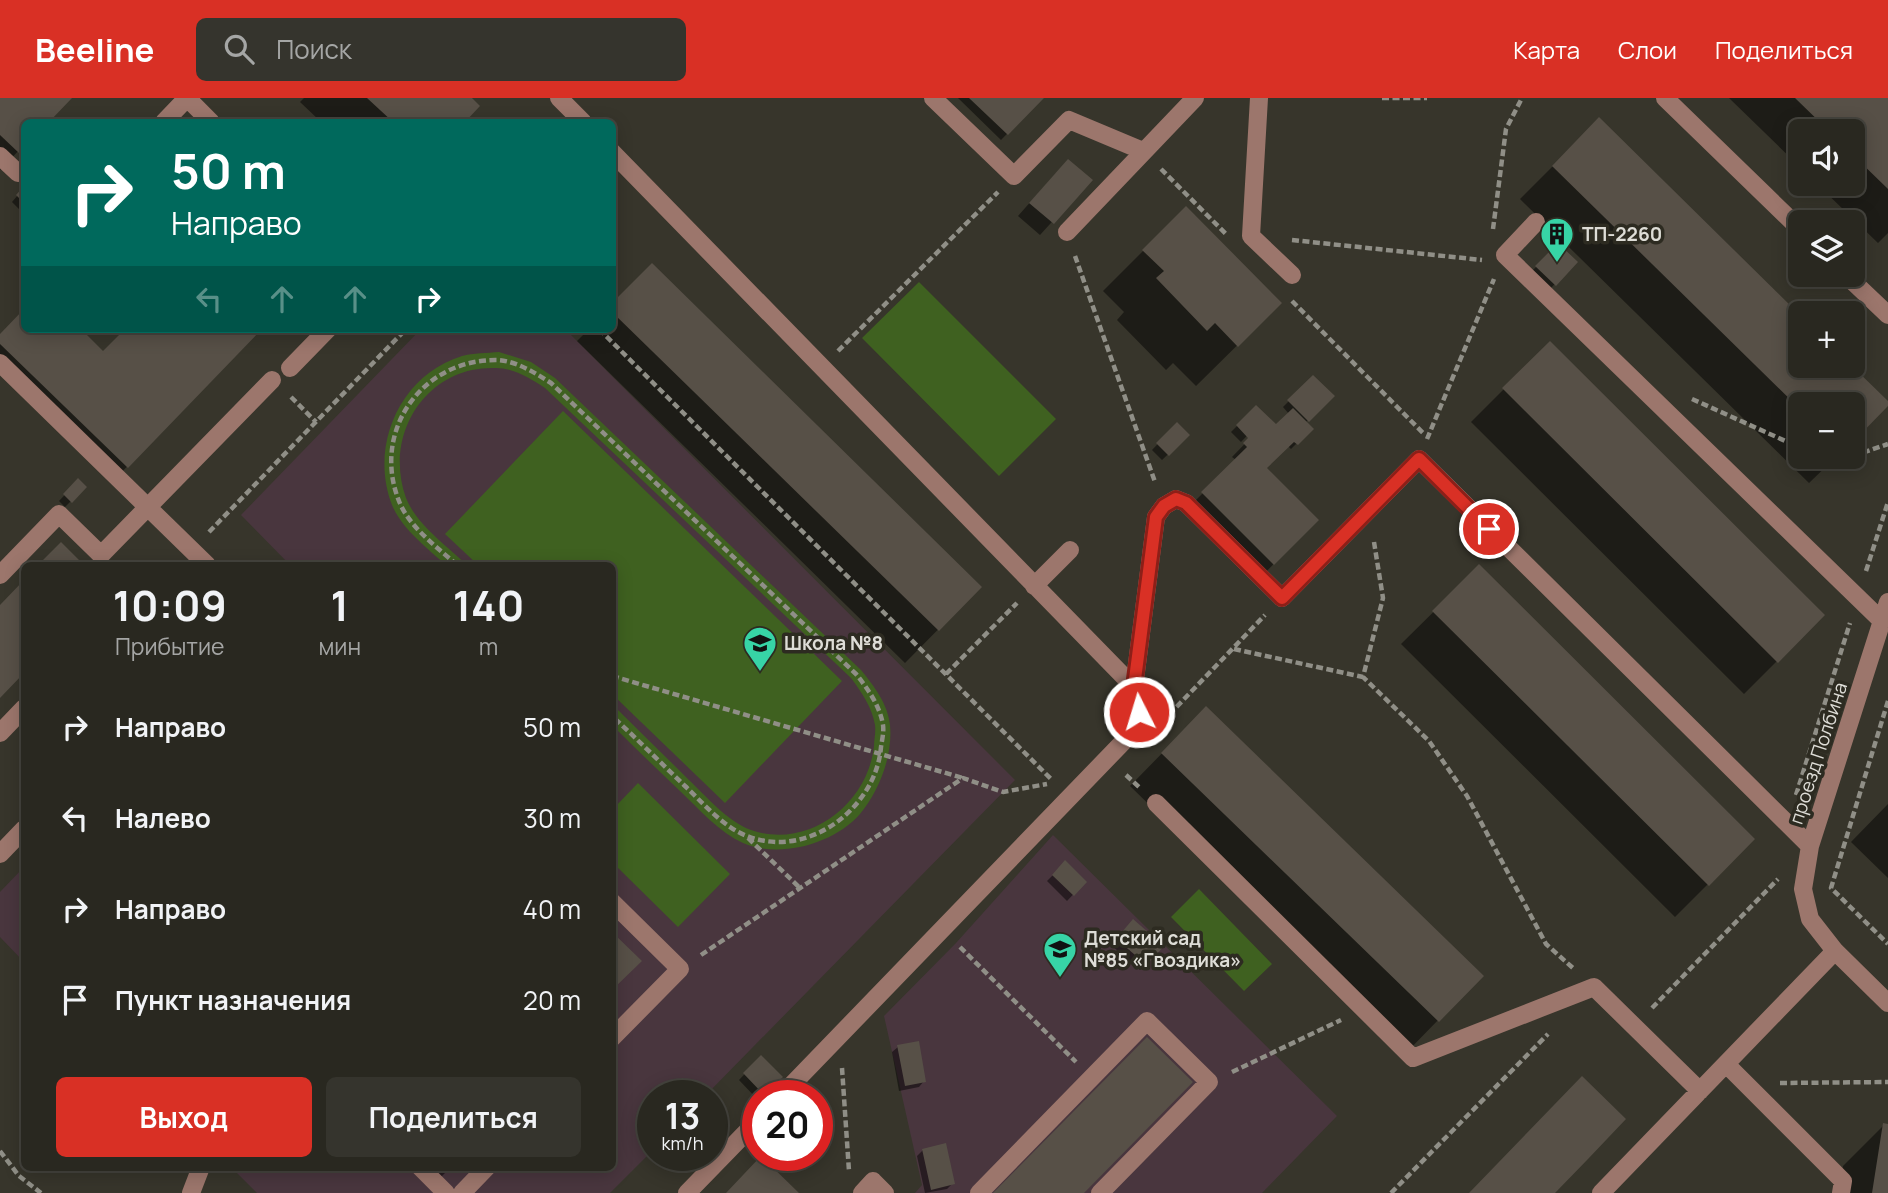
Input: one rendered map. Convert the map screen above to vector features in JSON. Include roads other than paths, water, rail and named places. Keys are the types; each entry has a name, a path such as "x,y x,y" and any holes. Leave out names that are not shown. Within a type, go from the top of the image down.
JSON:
{"street":[{"path":"167,119 187,98 208,119"},
{"path":"559,98 580,119"},
{"path":"933,98 1014,176 1069,120 1143,151"},
{"path":"1067,232 1195,98"},
{"path":"1259,98 1251,236 1292,275"},
{"path":"1665,98 1788,217"},
{"path":"0,156 18,173"},
{"path":"616,156 1134,687"},
{"path":"1536,222 1499,260 1882,621"},
{"path":"1859,287 1888,315"},
{"path":"290,368 324,333"},
{"path":"0,363 204,562"},
{"path":"0,575 59,514 106,560 147,508 272,380"},
{"path":"796,1080 1124,741 1139,712 1134,687 1156,517 1164,506 1176,499 1186,503 1282,598 1419,459 1810,846"},
{"path":"1034,586 1070,550"},
{"name":"проезд Полбина","path":"1835,951 1810,919 1803,890 1810,846 1888,602"},
{"path":"0,733 21,711"},
{"path":"1156,803 1413,1058 1594,987 1700,1091"},
{"path":"0,854 21,832"},
{"path":"616,906 680,969 616,1034"},
{"path":"1601,1193 1835,951 1888,1003"},
{"path":"979,1193 1147,1021 1209,1082 1100,1193"},
{"path":"1726,1064 1843,1181 1841,1193"},
{"path":"687,1193 742,1136"},
{"path":"191,1193 199,1171"},
{"path":"424,1171 446,1193"},
{"path":"462,1193 483,1171"},
{"path":"856,1186 873,1181 885,1193"}],"place":[{"name":"ТП-2260","path":"1557,264"},
{"name":"Школа №8","path":"760,673"},
{"name":"Детский сад №85 «Гвоздика»","path":"1060,979"}]}
